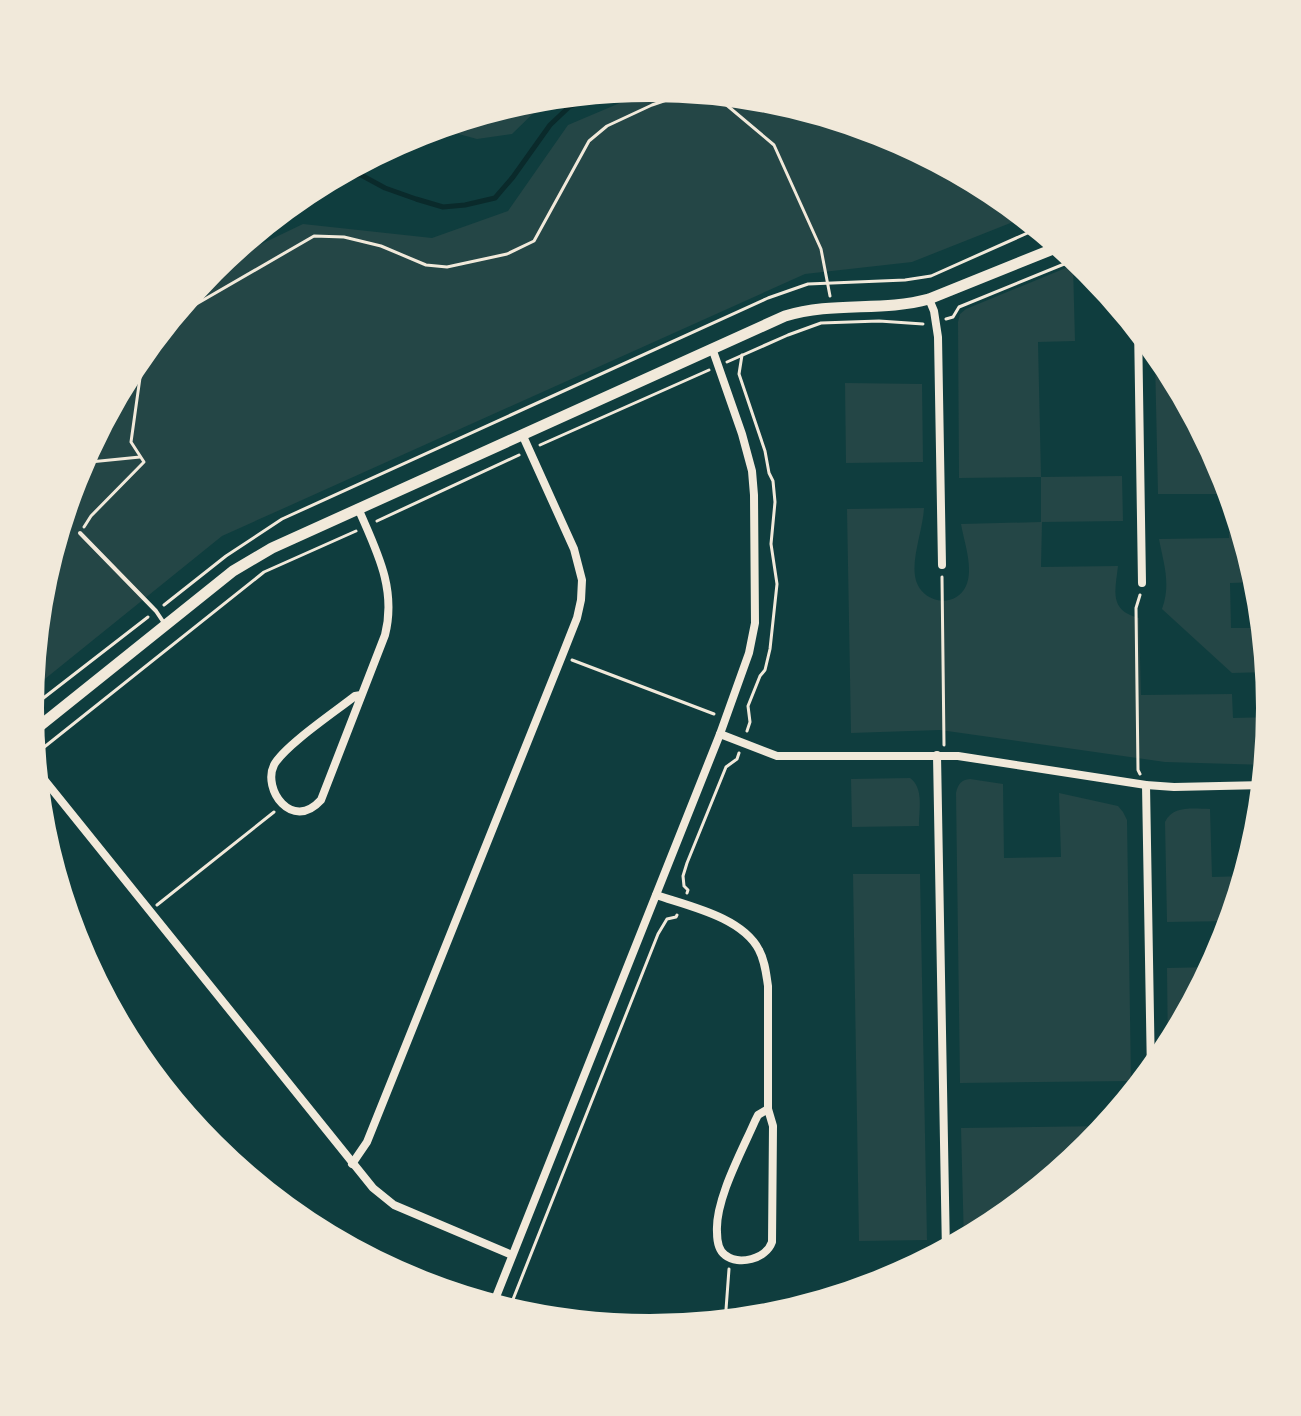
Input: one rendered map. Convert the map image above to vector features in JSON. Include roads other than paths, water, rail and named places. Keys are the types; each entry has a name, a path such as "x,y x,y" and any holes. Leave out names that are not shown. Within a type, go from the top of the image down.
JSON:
{"street":[{"path":"42,724 233,571 253,558 358,508 785,316 832,307 899,305 929,299 1051,250"},
{"path":"929,299 938,337 942,565"},
{"path":"1138,345 1142,583"},
{"path":"496,1297 720,734 749,653 755,623 752,471 712,348"},
{"path":"352,1164 367,1142 577,618 582,580 574,549 522,434"},
{"path":"358,508 388,585 389,622 321,800 305,812 294,812 283,805 272,782 272,768 304,736 355,696 361,695"},
{"path":"720,734 777,756 937,755 979,758 1146,785 1254,785"},
{"path":"937,755 946,1240"},
{"path":"47,782 373,1188 394,1205 512,1255"},
{"path":"1146,785 1151,1053"},
{"path":"656,895 726,920 741,929 759,949 766,967 768,1109 773,1126 772,1242 769,1250 756,1258 730,1257 721,1250 718,1242 717,1216 755,1121 768,1109"}],"lane":[{"path":"80,533 166,625"}],"waterway":[{"path":"357,175 385,188 443,207 495,198 550,125 574,105"}]}
